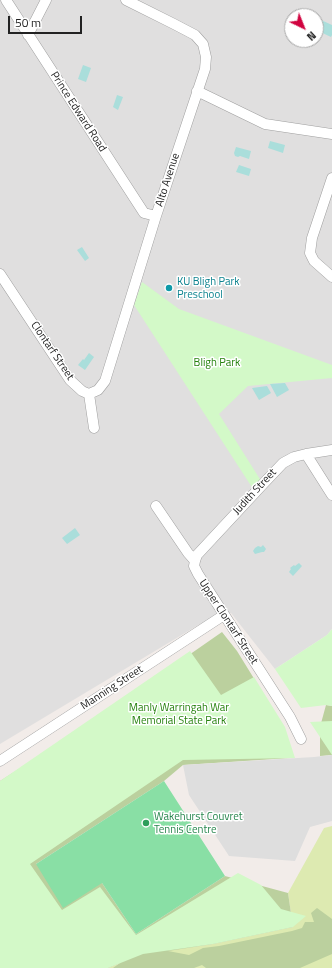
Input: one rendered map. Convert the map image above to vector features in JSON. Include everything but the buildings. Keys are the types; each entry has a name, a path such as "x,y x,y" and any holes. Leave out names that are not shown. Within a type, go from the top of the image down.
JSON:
{"street":[{"name":"Prince Edward Road","path":"6,0 144,213 156,216"},
{"path":"28,35 46,0"},
{"name":"Alto Avenue","path":"90,394 98,390 105,381 156,216 205,69 206,57 203,44 195,35 126,0"},
{"path":"197,90 265,124 332,134"},
{"path":"332,178 312,238 310,253 314,261 332,277"},
{"name":"Clontarf Street","path":"0,274 70,380 82,391 90,394"},
{"path":"90,394 94,428"},
{"name":"Judith Street","path":"195,561 198,555 283,463 294,457 332,450"},
{"path":"306,454 332,495"},
{"name":"Upper Clontarf Street","path":"156,506 195,561 194,566 198,574 290,717 301,738"},
{"name":"Manning Street","path":"0,761 224,615"}],"shaded area":[{"path":"0,0 332,0 332,629 327,635 275,669 231,613 200,624 0,744"},
{"path":"332,755 332,821 310,827 295,861 229,856 189,795 183,765 314,757"}],"green space":[{"name":"Bligh Park","path":"142,282 179,309 332,365 332,378 248,386 219,414 263,484 255,492 134,305"},
{"path":"332,629 332,706 326,705 301,708 275,669 327,635"},
{"name":"Manly Warringah War Memorial State Park","path":"222,632 237,651 266,698 290,758 183,765 164,781 36,864 102,883 136,934 225,876 288,893 293,927 213,944 168,951 189,955 203,948 292,931 302,928 305,922 314,922 311,913 317,908 332,919 332,954 300,968 206,968 202,965 194,968 113,968 120,963 108,968 0,968 0,781 94,721"},
{"name":"Manly Warringah War Memorial State Park","path":"190,651 221,695 254,677 285,727 295,758 183,760 30,864 62,910 100,887 136,935 238,873 261,885 281,909 306,916 293,927 213,944 143,954 108,968 0,968 0,781"},
{"path":"326,705 332,706 332,755 320,756 320,727"},
{"path":"332,721 332,755 310,722"},
{"name":"Wakehurst Couvret Tennis Centre","path":"164,781 225,876 136,934 102,883 63,908 36,864"},
{"path":"332,826 332,968 108,968 143,954 213,944 293,927 288,893 324,828"}],"water":[{"path":"324,21 332,25 331,37 324,34"},
{"path":"83,65 91,68 86,82 78,79"},
{"path":"117,95 123,97 118,110 113,107"},
{"path":"270,141 285,145 283,153 268,148"},
{"path":"236,147 251,151 249,159 235,156 234,153"},
{"path":"239,165 251,169 249,176 236,172"},
{"path":"82,247 89,258 85,261 77,250"},
{"path":"89,353 94,357 85,370 78,365"},
{"path":"285,383 289,390 277,397 270,384"},
{"path":"267,386 271,393 259,400 252,388"},
{"path":"75,528 80,535 67,544 62,538"},
{"path":"263,545 266,549 264,552 255,554 253,551 255,548"},
{"path":"299,563 302,566 293,576 289,572 291,569 290,568"}],"place":[{"name":"KU Bligh Park Preschool","path":"169,288"},
{"name":"Wakehurst Couvret Tennis Centre","path":"146,823"}]}
